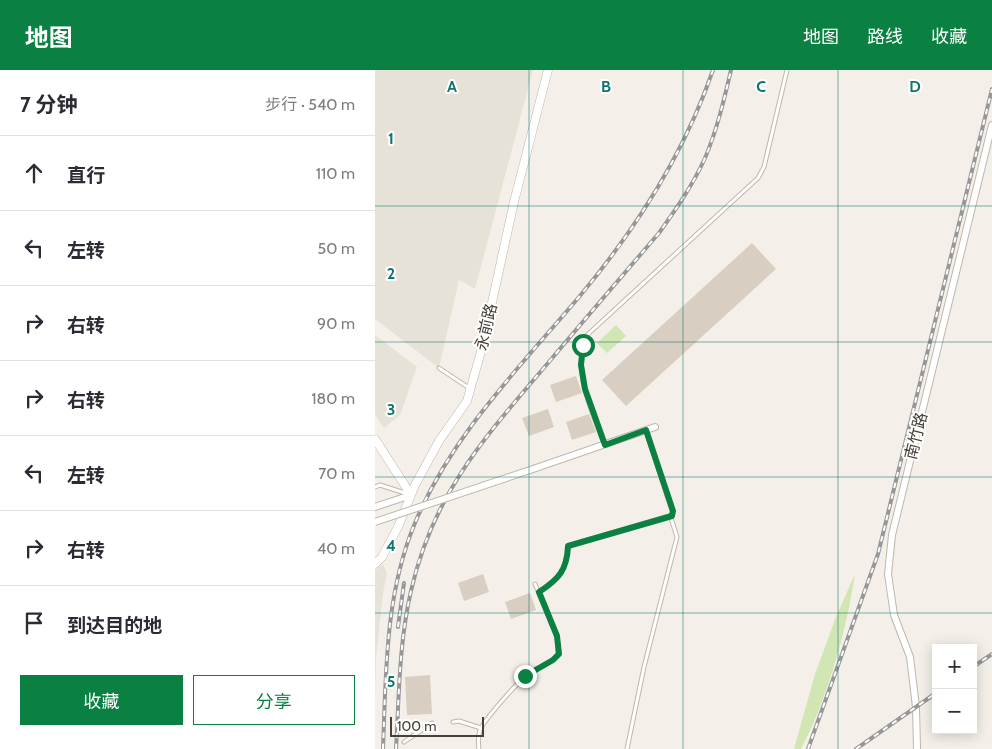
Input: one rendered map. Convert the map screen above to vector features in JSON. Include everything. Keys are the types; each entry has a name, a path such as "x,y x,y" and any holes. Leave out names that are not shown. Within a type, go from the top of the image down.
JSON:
{"street":[{"name":"永前路","path":"375,564 382,557 398,527 411,495 439,442 467,401 514,202 548,70"},
{"name":"南竹路","path":"917,749 916,707 910,657 894,615 888,574 892,535 992,125"},
{"path":"375,522 655,427"},
{"path":"375,438 411,495 375,507"}],"lane":[{"path":"605,445 585,389 581,365 586,336 758,178 764,167 787,70"},
{"path":"439,368 470,389"},
{"path":"627,749 644,667 677,537 672,516 673,511 646,430"},
{"path":"375,488 380,485 411,495"},
{"path":"539,592 561,574 567,561 568,546 672,516"},
{"path":"479,749 477,740 481,728 525,676 553,660 559,654 557,636 535,584"},
{"path":"453,722 459,721 481,728"},
{"path":"404,742 432,723"}],"shaded area":[{"path":"375,70 533,70 475,289 459,280 439,368 375,319"},
{"path":"375,335 417,367 400,415 384,428 375,414"},
{"path":"383,564 387,573 376,659 375,703 375,571"}],"green space":[{"path":"616,325 626,336 607,353 597,343"},
{"path":"855,574 847,618 828,686 801,749 794,749 815,674 836,617"}],"building":[{"path":"752,243 776,269 626,406 602,380"},
{"path":"576,376 582,393 556,402 550,385"},
{"path":"548,409 554,427 529,436 522,418"},
{"path":"589,414 596,432 572,440 566,422"},
{"path":"483,574 489,592 464,601 458,583"},
{"path":"530,593 536,610 511,619 505,602"},
{"path":"430,675 432,714 407,715 405,677"}],"railway":[{"path":"383,749 392,606 405,550 430,491 447,461 488,404 600,271 639,217 673,161 688,131 713,70"},
{"path":"396,749 400,670 407,610 421,556 433,524 448,495 483,441 659,233 678,206 705,158 720,115 731,70"},
{"path":"808,749 878,554 992,89"},
{"path":"398,627 404,583"},
{"path":"977,664 992,654"},
{"path":"856,749 932,696"}],"route":[{"path":"525,676 553,660 559,654 557,636 539,592 561,574 567,561 568,546 672,516 673,511 646,430 605,445 585,389 581,365 583,345"}]}
